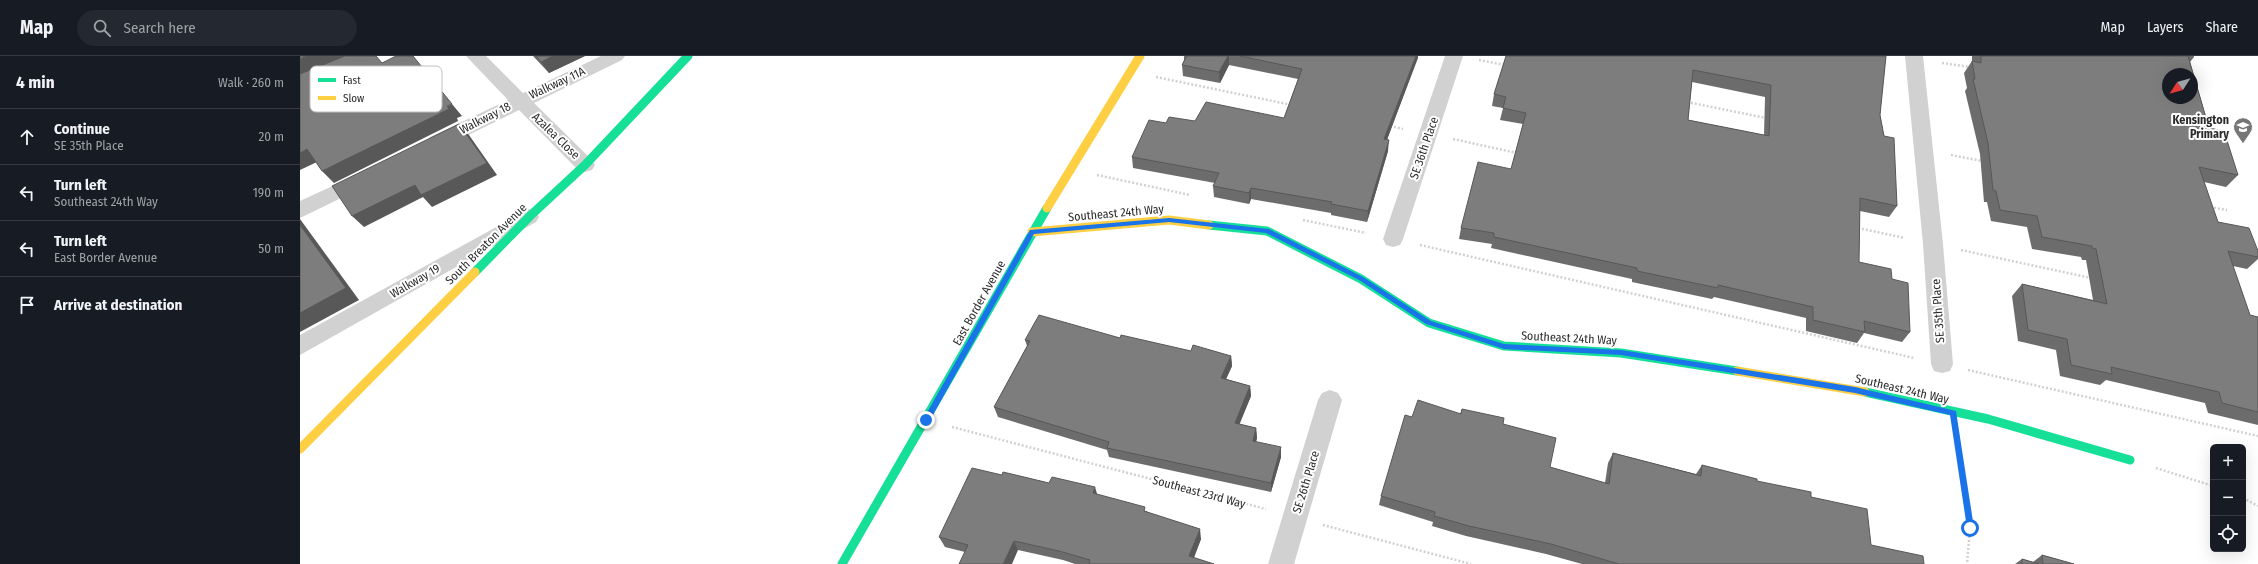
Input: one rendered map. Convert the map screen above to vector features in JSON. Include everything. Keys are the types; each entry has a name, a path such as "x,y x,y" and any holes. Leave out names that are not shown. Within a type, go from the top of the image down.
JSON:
{"street":[{"name":"Azalea Close","path":"475,56 585,164"},
{"name":"Walkway 11A","path":"520,100 616,56"},
{"name":"South Breaton Avenue","path":"300,449 530,216 585,164 688,56"},
{"name":"East Border Avenue","path":"842,564 926,420 1032,232 1072,170 1140,56"},
{"name":"SE 36th Place","path":"1393,239 1454,56"},
{"name":"SE 35th Place","path":"1914,57 1922,150 1933,244 1942,364"},
{"name":"Walkway 18","path":"419,150 520,100"},
{"path":"300,210 377,172"},
{"name":"Walkway 19","path":"300,346 530,216"},
{"name":"Southeast 24th Way","path":"1032,232 1169,220 1267,231 1361,279 1429,323 1504,346 1621,353 1855,390 1953,413 1988,419 2130,460"},
{"name":"SE 26th Place","path":"1281,564 1330,400"}],"path":[{"path":"1914,57 1976,68"},
{"path":"1474,59 1512,67"},
{"path":"1131,72 1299,107"},
{"path":"1683,101 1768,118"},
{"path":"1383,124 1522,154"},
{"path":"1922,150 1985,162"},
{"path":"1072,170 1197,197"},
{"path":"2204,205 2228,210"},
{"path":"1299,219 1393,239 2258,436"},
{"path":"1855,227 2095,279"},
{"path":"1953,413 1954,428 1970,528 1967,564"},
{"name":"Southeast 23rd Way","path":"926,420 1471,564"},
{"path":"2130,460 2210,485"},
{"path":"2246,500 2258,506"}],"building":[{"path":"300,56 307,56 300,59"},
{"path":"345,56 376,56 382,63 396,56 413,56 421,66 320,66"},
{"path":"536,56 553,56 541,62"},
{"path":"1187,56 1228,56 1219,72 1182,65"},
{"path":"1240,56 1416,56 1384,139 1389,140 1368,211 1331,204 1332,202 1251,188 1249,193 1213,186 1219,173 1132,157 1149,120 1166,123 1169,117 1195,121 1206,102 1284,118 1302,69"},
{"path":"1506,56 1886,56 1880,115 1884,136 1894,138 1897,206 1860,198 1859,262 1891,269 1892,279 1908,283 1910,332 1864,321 1865,332 1813,320 1813,307 1718,285 1718,288 1637,271 1637,268 1494,237 1494,233 1461,228 1478,162 1511,169 1526,113 1503,108 1506,97 1494,94","holes":["1693,70 1771,85 1769,136 1688,120"]},
{"path":"1981,56 2188,56 2192,68 2162,68 2162,104 2198,104 2198,90 2209,128 2224,131 2238,175 2199,167 2218,222 2249,228 2258,251 2258,257 2228,251 2250,315 2258,317 2258,412 2222,403 2219,392 2111,367 2112,374 2071,365 2067,339 2028,330 2022,284 2107,304 2096,249 2092,248 2092,246 2042,237 2037,216 2000,210 1996,191 1993,190 1988,143 1973,79 1975,79 1972,61 1981,63"},
{"path":"310,70 310,112 442,112 442,92 452,104 447,106 449,109 322,171 307,149 300,153 300,74"},
{"path":"459,124 487,163 421,195 415,185 352,216 332,186"},
{"path":"300,225 346,288 300,313"},
{"path":"1039,315 1120,338 1121,335 1191,351 1193,345 1231,356 1221,378 1250,386 1235,423 1256,428 1253,441 1281,447 1271,483 1107,448 1109,442 994,407 1030,341 1025,340"},
{"path":"1418,400 1461,414 1462,409 1504,418 1503,424 1556,438 1550,467 1609,484 1613,453 1701,476 1702,465 1757,479 1757,481 1811,492 1811,497 1867,509 1871,545 1923,556 1924,564 1619,564 1551,544 1469,526 1434,516 1435,512 1381,496 1405,415 1412,417"},
{"path":"972,468 1002,475 1003,472 1049,483 1052,477 1095,487 1093,493 1145,507 1144,511 1200,529 1189,556 1214,564 1089,564 1090,560 1059,551 1014,541 1003,564 959,564 968,545 939,537"},
{"path":"2042,555 2074,564 2043,564"},
{"path":"2022,559 2039,564 2022,564"}],"traffic: fast":[{"path":"475,272 530,216 585,165 688,56"},
{"path":"842,564 1047,208"},
{"path":"1209,225 1267,231 1361,279 1429,323 1504,346 1621,353 1737,371"},
{"path":"1865,392 1988,419 2130,460"}],"traffic: slow":[{"path":"1047,208 1140,56"},
{"path":"1032,232 1169,220 1209,225"},
{"path":"300,449 475,272"},
{"path":"1737,371 1865,392"}],"place":[{"name":"Kensington Primary","path":"2243,144"}],"route":[{"path":"926,420 1032,232 1169,220 1267,231 1361,279 1429,323 1504,346 1621,353 1855,390 1953,413 1954,428 1964,482 1970,528"}]}
